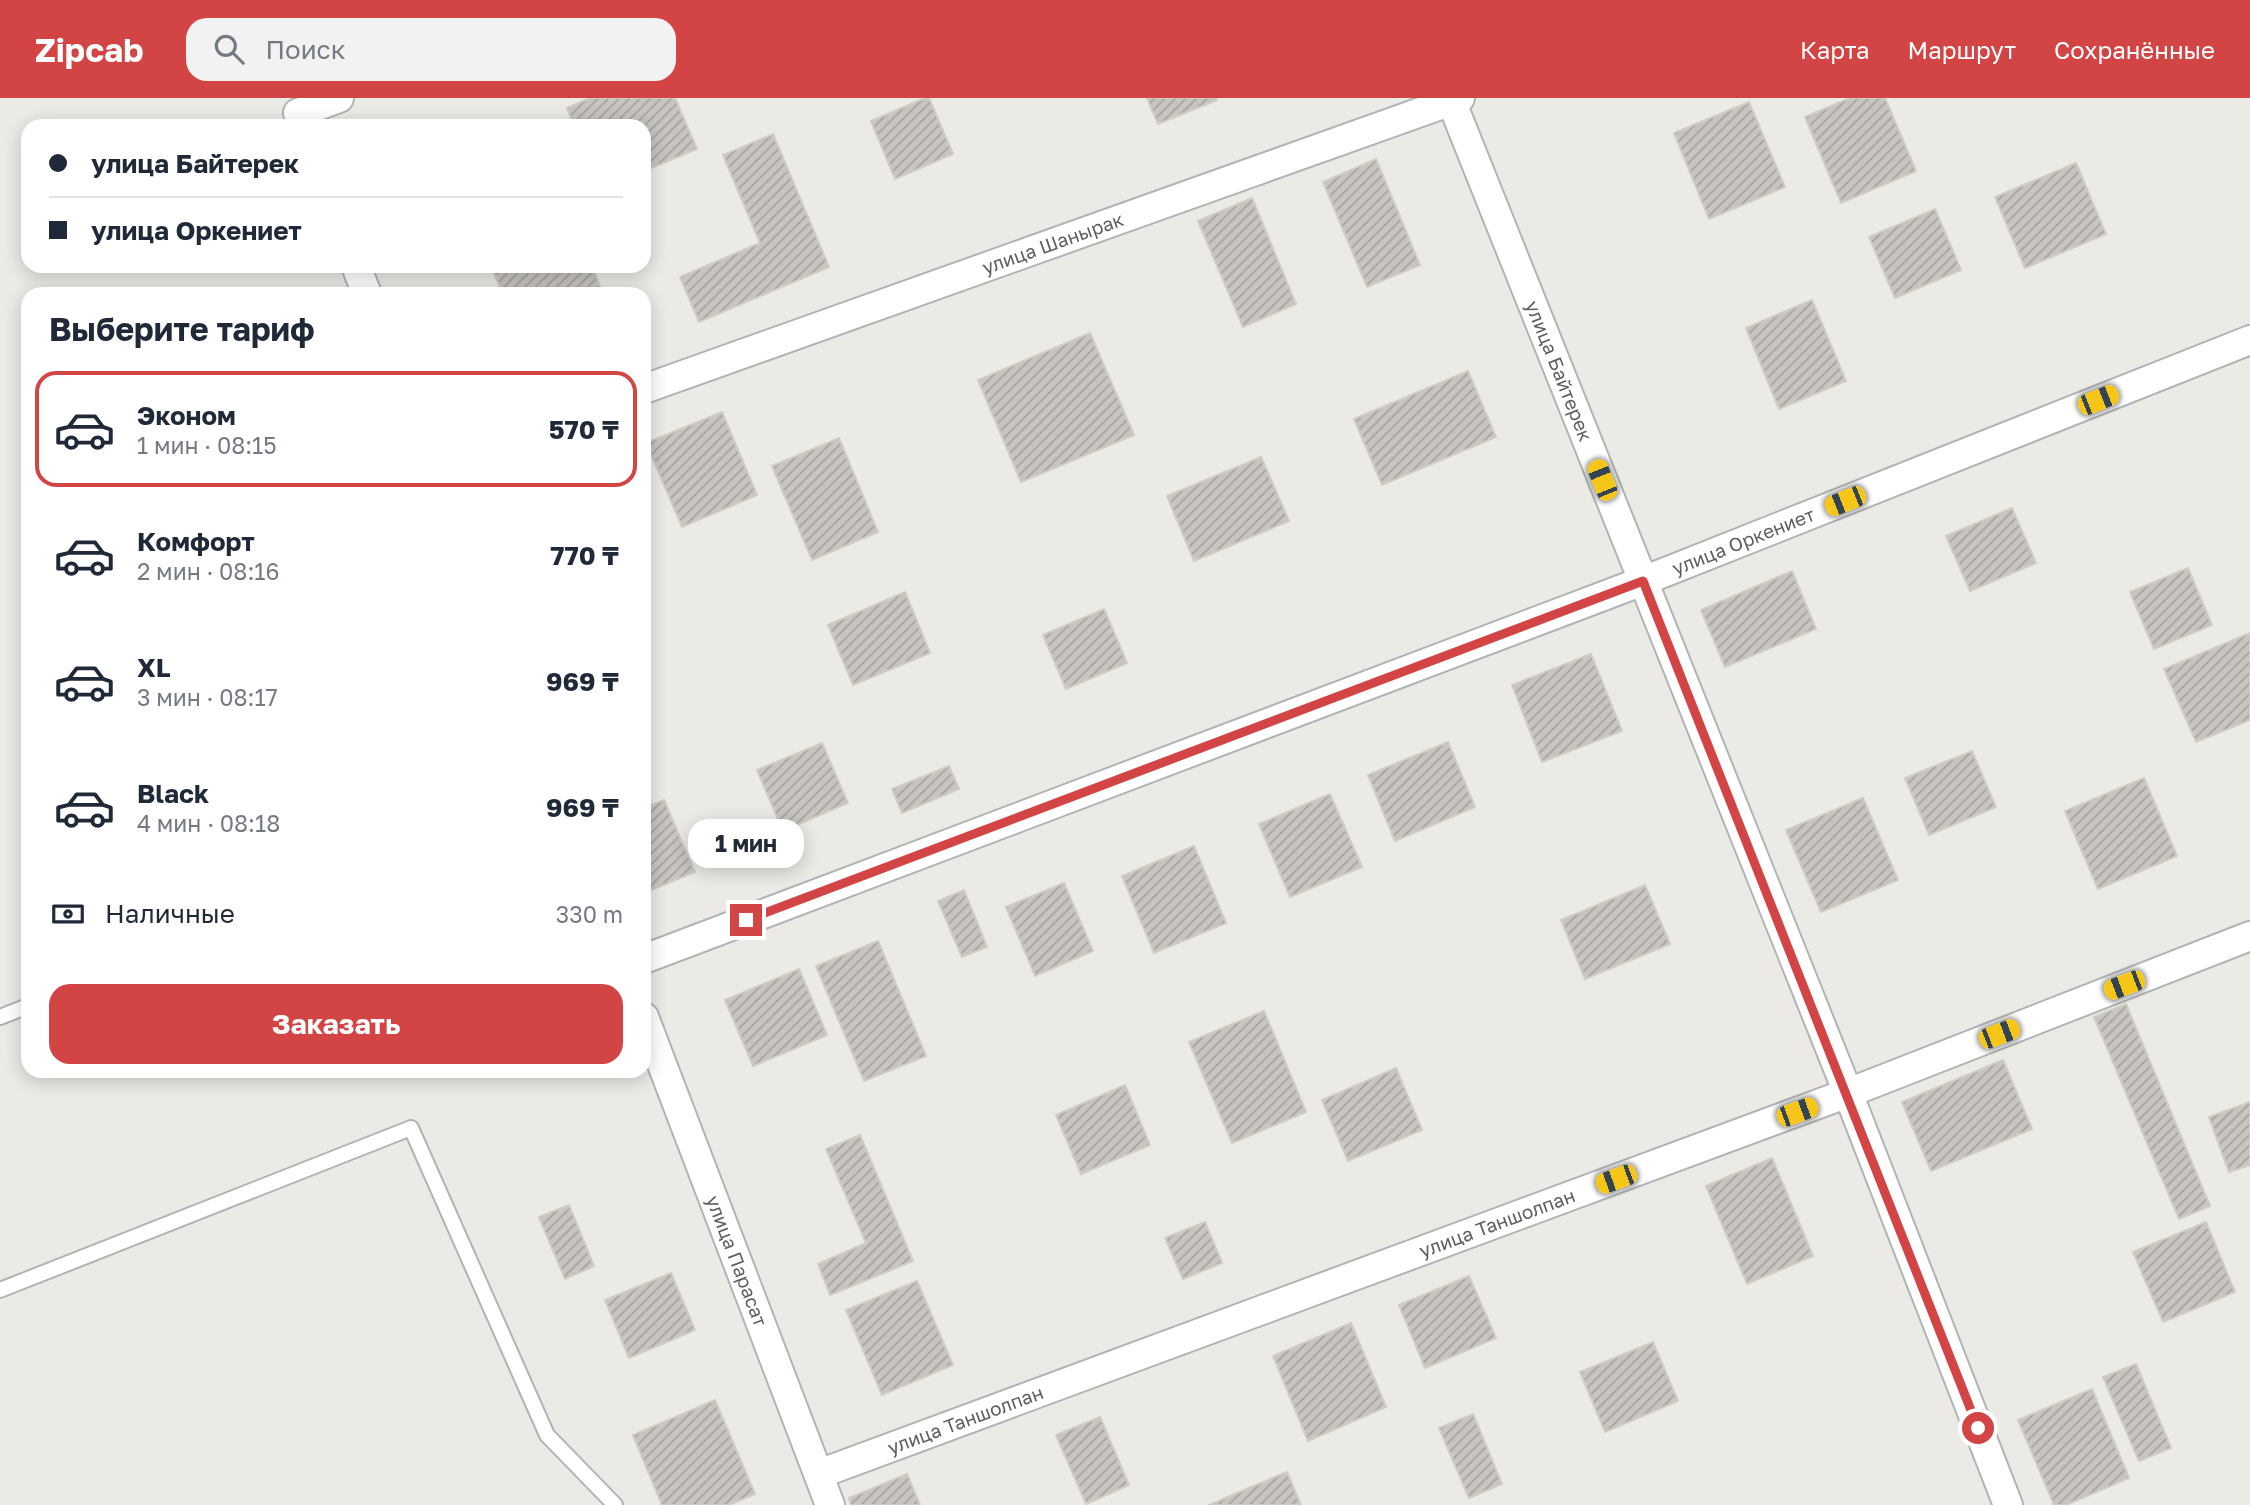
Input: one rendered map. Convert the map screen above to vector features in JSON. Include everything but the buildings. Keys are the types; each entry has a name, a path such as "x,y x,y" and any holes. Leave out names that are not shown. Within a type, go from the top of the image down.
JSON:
{"street":[{"path":"298,112 339,98"},
{"name":"улица Шанырак","path":"651,386 1454,99"},
{"name":"улица Байтерек","path":"1454,99 1848,1093 2008,1505"},
{"name":"улица Оркениет","path":"651,956 1643,581 2250,340"},
{"name":"улица Таншолпан","path":"819,1474 1848,1093 2250,936"},
{"name":"улица Парасат","path":"651,1035 830,1505"}],"lane":[{"path":"0,1017 21,1009"},
{"path":"0,1290 411,1128 547,1435 614,1505"}],"route":[{"path":"746,920 1643,581 1848,1093 1978,1428"}]}
